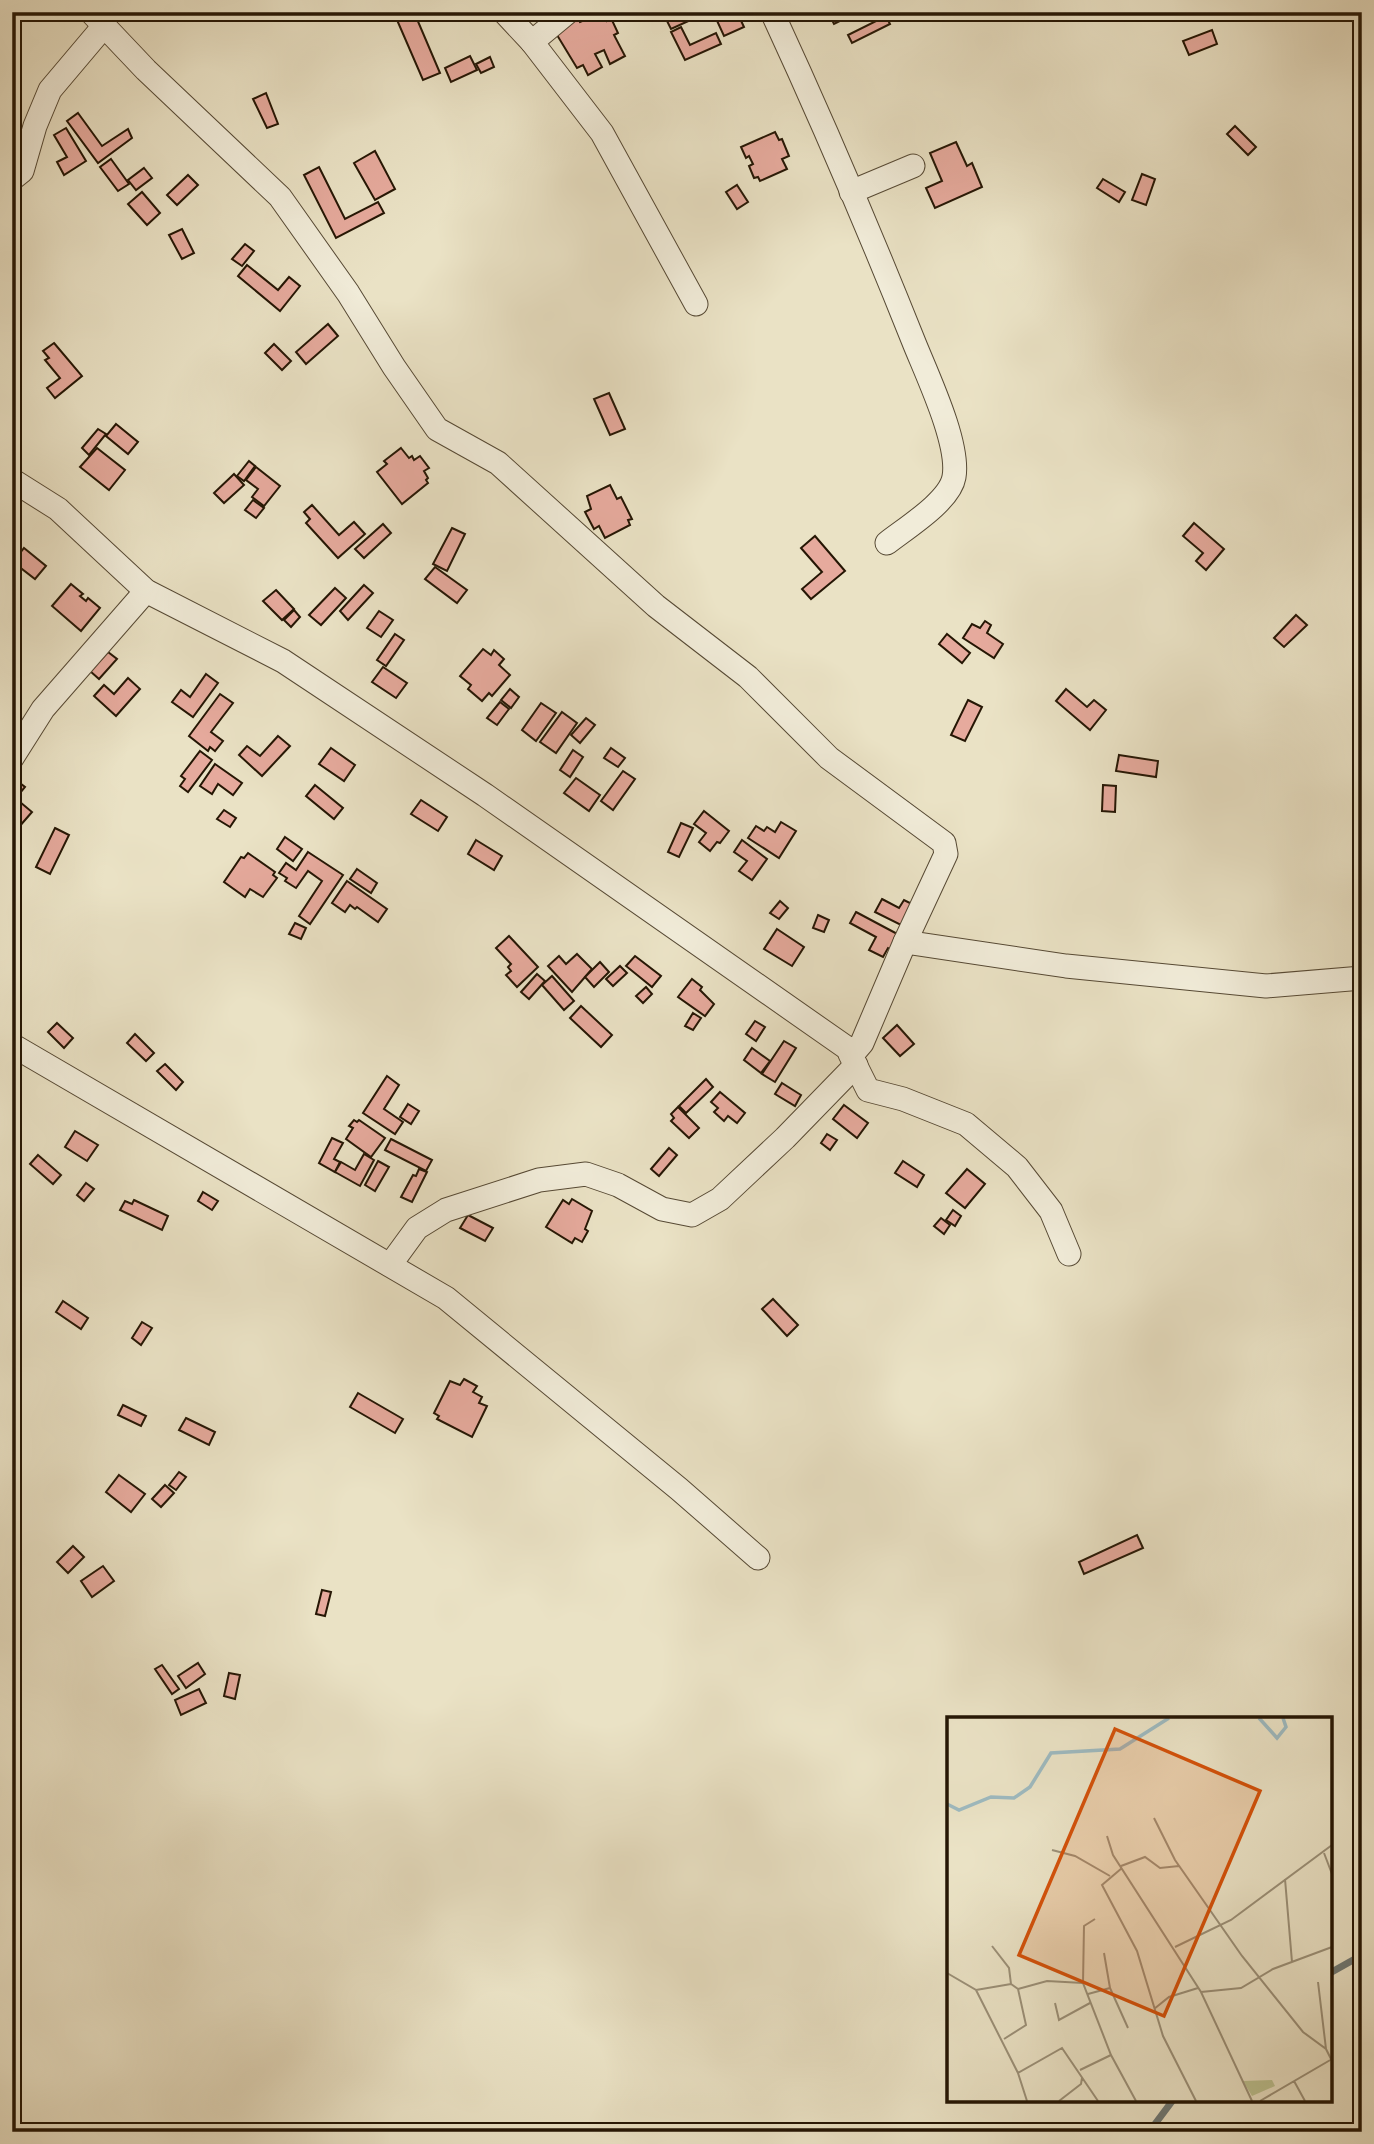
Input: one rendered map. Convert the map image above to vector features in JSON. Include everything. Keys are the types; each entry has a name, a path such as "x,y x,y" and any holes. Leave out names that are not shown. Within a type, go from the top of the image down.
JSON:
{"street":[{"path":"504,12 532,42 602,133 696,304"},
{"path":"532,42 568,12"},
{"path":"772,12 851,192 933,390 953,450 954,478 944,497 887,543"},
{"path":"12,179 22,171 35,126 50,90 98,19 146,70 280,197 348,293 437,429 498,463 656,606 748,677 829,758 944,843 946,854 862,1043 785,1138 720,1199 692,1215 662,1209 618,1185 586,1174 539,1180 476,1198 446,1210 417,1228 390,1265"},
{"path":"851,192 913,166"},
{"path":"12,480 58,509 146,591 283,661 485,795 851,1056 868,1090 903,1099 966,1124 1017,1167 1051,1212 1069,1254"},
{"path":"12,758 43,709 146,591"},
{"path":"905,942 1066,966 1266,986 1362,978"},
{"path":"12,1045 446,1298 669,1481 758,1558"}],"building":[{"path":"414,12 440,73 423,80 394,13"},
{"path":"583,12 603,12 607,21 611,18 618,33 614,35 625,56 610,64 604,50 595,54 602,67 588,75 583,65 577,68 557,35 577,16 580,22 585,20"},
{"path":"674,12 706,13 671,29 665,17"},
{"path":"713,12 737,12 744,27 724,36"},
{"path":"828,12 858,12 834,24"},
{"path":"886,16 890,24 852,43 848,35"},
{"path":"681,27 690,45 716,33 721,44 685,60 671,32"},
{"path":"1212,30 1217,44 1189,55 1183,41"},
{"path":"470,56 477,70 451,82 445,68"},
{"path":"490,57 494,67 481,73 476,64"},
{"path":"266,93 278,124 267,128 253,99"},
{"path":"78,113 102,146 128,129 132,138 98,163 67,121"},
{"path":"1235,126 1256,147 1248,155 1227,134"},
{"path":"66,128 86,161 64,175 57,162 67,157 54,135"},
{"path":"775,132 779,140 782,139 789,156 782,159 787,169 760,181 758,177 754,178 749,166 753,164 749,156 746,158 741,147"},
{"path":"956,142 967,166 972,163 982,187 935,208 926,188 942,181 930,153"},
{"path":"375,151 395,189 375,200 354,163"},
{"path":"111,159 129,184 118,191 100,167"},
{"path":"319,167 345,219 378,202 384,213 336,238 304,175"},
{"path":"144,168 152,178 136,190 128,180"},
{"path":"1142,174 1155,179 1146,205 1132,200"},
{"path":"188,175 198,185 177,205 167,195"},
{"path":"1103,179 1125,192 1119,202 1097,188"},
{"path":"737,185 748,202 737,209 726,192"},
{"path":"142,192 160,213 147,225 128,204"},
{"path":"182,229 194,253 182,259 169,235"},
{"path":"245,244 254,251 242,266 232,259"},
{"path":"247,265 278,290 289,277 300,286 280,311 238,276"},
{"path":"328,324 338,336 306,364 296,352"},
{"path":"54,343 82,376 55,398 47,388 60,378 45,360 49,358 43,351"},
{"path":"274,344 291,361 282,370 265,353"},
{"path":"609,393 625,429 610,435 594,399"},
{"path":"116,424 138,442 128,454 106,436"},
{"path":"98,429 106,434 89,455 82,448"},
{"path":"97,448 125,470 109,490 80,467"},
{"path":"401,448 409,458 412,456 414,460 420,456 429,468 424,471 428,483 402,504 377,472 387,464 384,461"},
{"path":"249,461 255,466 244,481 237,476"},
{"path":"256,467 280,486 264,506 252,497 258,489 246,480"},
{"path":"234,474 244,485 224,503 214,493"},
{"path":"610,485 617,499 621,497 632,519 628,520 630,525 605,538 599,526 594,529 585,512 591,509 587,496"},
{"path":"253,500 264,508 256,518 245,510"},
{"path":"312,505 339,535 354,522 365,534 338,558 306,523 310,519 304,512"},
{"path":"1194,523 1224,549 1206,570 1196,561 1203,553 1183,536"},
{"path":"383,524 391,533 364,558 355,549"},
{"path":"452,528 465,534 447,571 433,564"},
{"path":"815,536 845,571 811,599 802,589 822,572 801,548"},
{"path":"24,548 46,566 35,579 13,562"},
{"path":"435,567 467,590 457,603 425,579"},
{"path":"71,584 83,594 80,596 86,601 88,598 100,608 81,631 52,606"},
{"path":"364,585 373,593 348,620 340,611"},
{"path":"335,588 346,598 321,625 309,615"},
{"path":"276,590 294,609 282,620 263,601"},
{"path":"294,610 300,617 291,627 284,620"},
{"path":"379,611 393,620 381,637 367,628"},
{"path":"1296,615 1307,625 1284,647 1274,638"},
{"path":"985,621 991,625 987,633 1003,644 994,658 963,638 972,624 980,628"},
{"path":"395,634 404,640 386,666 377,660"},
{"path":"947,634 970,653 962,663 939,644"},
{"path":"483,649 491,655 494,650 504,659 499,665 510,675 492,696 489,693 482,701 468,689 471,685 460,676"},
{"path":"108,652 117,659 99,679 90,671"},
{"path":"383,667 407,683 396,698 372,682"},
{"path":"206,674 218,683 193,717 172,702 181,690 190,697"},
{"path":"128,678 140,689 116,716 94,696 104,685 114,694"},
{"path":"510,689 519,697 511,708 501,700"},
{"path":"1066,689 1087,707 1094,700 1106,710 1090,730 1056,701"},
{"path":"220,694 233,703 211,732 223,741 215,751 210,747 208,751 189,736"},
{"path":"968,700 982,707 965,741 951,735"},
{"path":"500,702 509,709 497,725 487,718"},
{"path":"541,703 556,713 536,741 522,730"},
{"path":"562,712 577,723 556,753 540,742"},
{"path":"586,718 595,725 580,743 571,735"},
{"path":"278,736 290,746 262,776 239,755 247,746 260,756"},
{"path":"331,748 355,765 344,781 319,764"},
{"path":"611,748 625,758 618,767 604,758"},
{"path":"573,750 583,757 570,777 560,770"},
{"path":"200,751 212,760 188,792 180,786 185,779 181,776"},
{"path":"1119,755 1158,761 1156,777 1116,771"},
{"path":"215,764 242,783 233,795 218,784 212,794 200,786"},
{"path":"623,771 635,779 613,810 601,801"},
{"path":"12,777 25,787 12,803"},
{"path":"576,778 600,795 589,811 564,793"},
{"path":"315,785 343,808 334,819 306,796"},
{"path":"1103,785 1116,786 1115,812 1102,811"},
{"path":"421,800 447,817 438,831 411,814"},
{"path":"20,802 32,812 12,835 12,811"},
{"path":"224,810 236,818 230,827 217,819"},
{"path":"704,811 729,831 710,851 699,842 706,833 694,824"},
{"path":"781,822 796,831 779,858 748,838 756,826 764,831 767,827 775,832"},
{"path":"681,823 693,828 679,857 668,852"},
{"path":"55,828 69,835 50,874 36,867"},
{"path":"285,837 302,849 293,861 277,849"},
{"path":"476,840 502,856 494,870 468,854"},
{"path":"742,840 767,859 752,880 739,871 747,861 734,852"},
{"path":"308,852 343,875 310,924 299,916 322,881 308,871 296,888 279,873 286,863 296,870"},
{"path":"248,853 275,872 273,875 277,878 263,897 250,889 245,897 224,882 241,857 244,858"},
{"path":"357,869 377,883 371,893 350,879"},
{"path":"347,881 387,909 378,922 357,907 355,909 350,905 345,912 332,903"},
{"path":"882,899 899,908 904,900 916,906 905,927 875,912"},
{"path":"780,901 788,908 779,919 770,913"},
{"path":"856,912 903,937 895,952 888,948 883,957 869,950 876,937 850,923"},
{"path":"818,915 829,920 824,932 813,928"},
{"path":"295,923 306,928 301,939 289,934"},
{"path":"777,929 804,947 792,966 764,949"},
{"path":"509,936 538,967 517,987 506,975 511,971 508,967 511,964 496,948"},
{"path":"577,954 592,969 572,992 548,966 559,956 566,964"},
{"path":"635,956 661,976 652,987 626,966"},
{"path":"600,962 609,972 594,987 585,977"},
{"path":"620,966 627,973 613,986 606,979"},
{"path":"537,974 545,981 529,999 521,992"},
{"path":"552,976 574,1001 564,1010 542,985"},
{"path":"692,979 702,987 700,990 714,1004 705,1016 678,997"},
{"path":"646,987 652,994 643,1003 636,996"},
{"path":"581,1006 612,1035 601,1047 570,1018"},
{"path":"693,1013 701,1018 693,1030 685,1026"},
{"path":"755,1021 765,1027 756,1041 746,1034"},
{"path":"57,1023 73,1038 64,1048 48,1032"},
{"path":"897,1025 914,1044 900,1056 883,1038"},
{"path":"135,1034 154,1053 146,1061 127,1043"},
{"path":"784,1041 796,1048 775,1082 762,1074"},
{"path":"752,1048 770,1061 761,1073 744,1060"},
{"path":"165,1064 183,1082 176,1090 157,1071"},
{"path":"387,1076 399,1085 384,1109 403,1122 395,1134 363,1113"},
{"path":"706,1079 713,1087 686,1113 679,1106"},
{"path":"782,1083 801,1095 795,1106 775,1094"},
{"path":"720,1092 745,1113 737,1123 728,1116 724,1121 714,1112 718,1108 711,1102"},
{"path":"408,1104 419,1111 411,1124 400,1117"},
{"path":"844,1105 868,1123 857,1138 833,1119"},
{"path":"678,1107 699,1128 689,1138 671,1121 674,1118 671,1114"},
{"path":"354,1120 359,1120 385,1138 371,1157 346,1139 353,1128 349,1126"},
{"path":"75,1131 98,1145 87,1161 65,1147"},
{"path":"827,1134 837,1140 830,1150 821,1143"},
{"path":"332,1138 343,1143 334,1159 340,1162 335,1172 319,1163"},
{"path":"391,1139 432,1160 426,1171 385,1150"},
{"path":"669,1148 677,1155 659,1176 651,1169"},
{"path":"364,1154 374,1160 360,1186 335,1172 341,1162 355,1170"},
{"path":"38,1155 61,1175 53,1184 30,1164"},
{"path":"378,1161 389,1167 375,1191 365,1185"},
{"path":"903,1161 924,1175 917,1187 895,1173"},
{"path":"419,1169 427,1172 412,1202 401,1197"},
{"path":"967,1169 985,1184 965,1208 946,1193"},
{"path":"86,1183 94,1189 84,1201 77,1195"},
{"path":"203,1192 218,1201 212,1210 198,1201"},
{"path":"572,1199 592,1211 585,1229 588,1231 582,1242 575,1238 572,1243 546,1227 563,1200 569,1204"},
{"path":"134,1200 168,1216 162,1230 120,1210 125,1201 132,1204"},
{"path":"953,1210 961,1216 955,1226 946,1220"},
{"path":"468,1215 493,1228 485,1241 460,1228"},
{"path":"941,1218 950,1225 944,1234 934,1226"},
{"path":"773,1299 798,1325 787,1336 762,1309"},
{"path":"63,1301 88,1318 81,1329 56,1312"},
{"path":"142,1322 152,1328 141,1345 132,1338"},
{"path":"464,1379 477,1386 473,1392 482,1397 479,1403 487,1406 472,1437 437,1419 439,1416 434,1413 450,1381 460,1385"},
{"path":"358,1393 403,1419 395,1433 350,1407"},
{"path":"123,1405 146,1416 141,1426 118,1415"},
{"path":"186,1418 215,1432 209,1445 179,1430"},
{"path":"179,1472 186,1477 176,1490 169,1485"},
{"path":"119,1475 145,1494 131,1512 106,1492"},
{"path":"165,1485 174,1493 161,1507 152,1499"},
{"path":"1137,1535 1143,1548 1084,1574 1079,1562"},
{"path":"73,1546 84,1557 68,1573 57,1562"},
{"path":"103,1566 114,1581 92,1597 81,1581"},
{"path":"322,1590 331,1592 325,1616 316,1614"},
{"path":"198,1663 205,1674 186,1688 178,1676"},
{"path":"162,1665 179,1689 172,1694 155,1669"},
{"path":"229,1673 240,1675 235,1699 224,1696"},
{"path":"199,1689 206,1703 181,1715 175,1700"}],"waterway":[{"path":"1332,1972 1362,1955"},
{"path":"1154,2132 1155,2124 1172,2102"}]}
